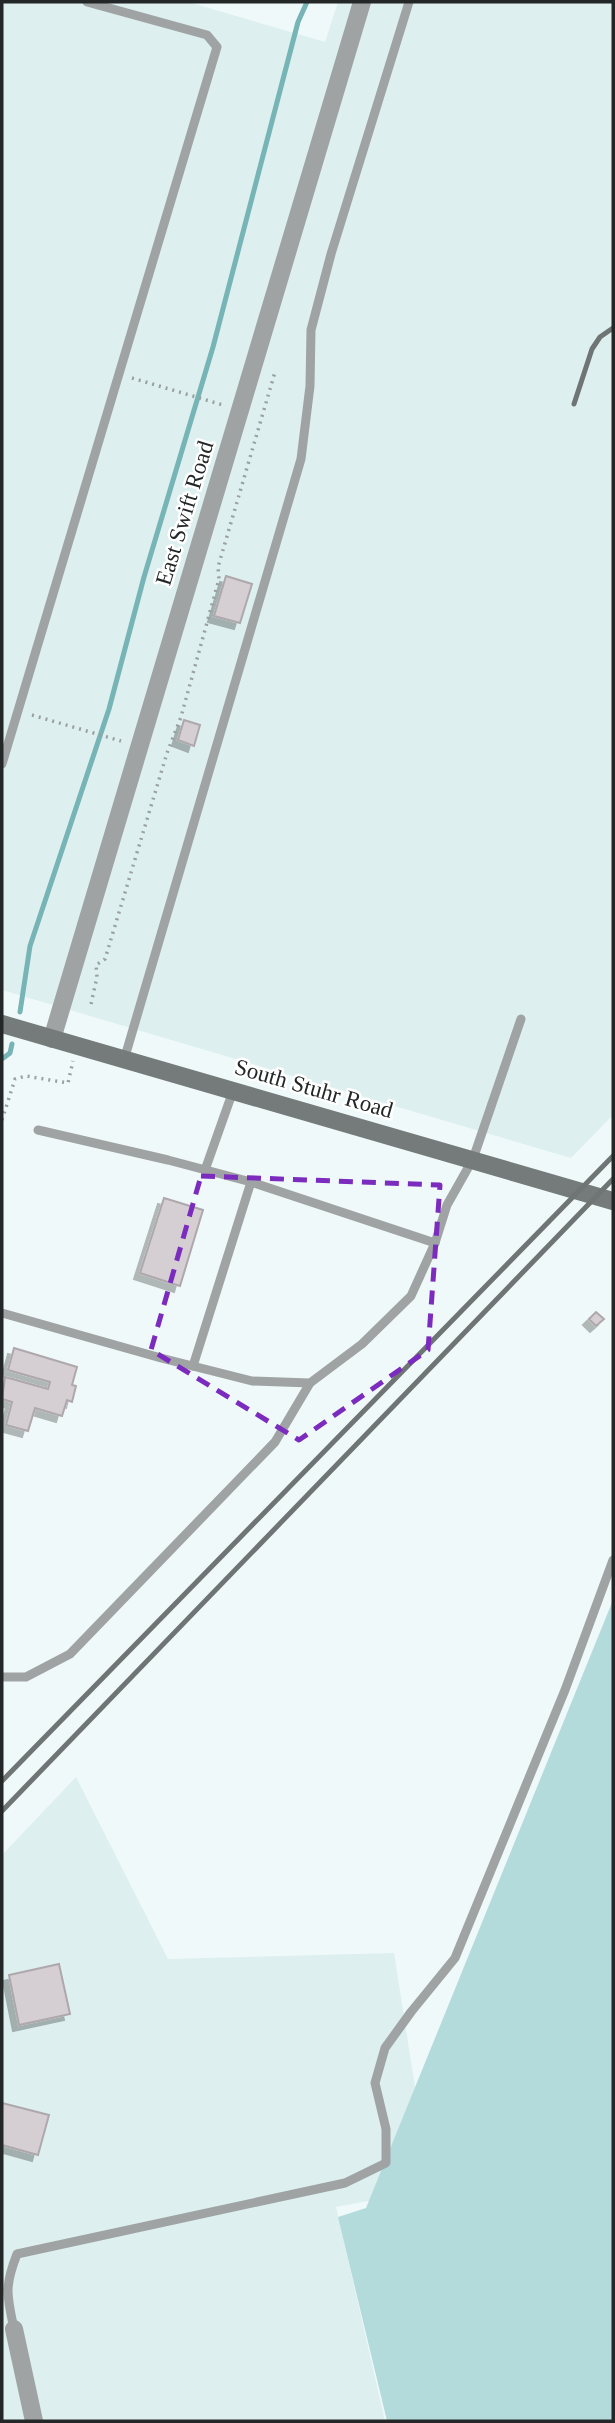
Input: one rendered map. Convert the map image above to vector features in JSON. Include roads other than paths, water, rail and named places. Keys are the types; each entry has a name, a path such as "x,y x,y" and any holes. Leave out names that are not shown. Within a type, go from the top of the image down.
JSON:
{"main road":[{"name":"South Stuhr Road","path":"2,1024 613,1201"}],"street":[{"name":"East Swift Road","path":"52,1039 362,2"},
{"path":"14,2329 34,2421"}],"lane":[{"path":"2,764 217,47 207,35 87,2"},
{"path":"124,1060 301,459 310,386 311,330 331,254 409,2"},
{"path":"2,1677 26,1678 70,1654 275,1442 310,1383 362,1344 411,1296 435,1242 447,1205 473,1159 521,1019"},
{"path":"205,1170 233,1091"},
{"path":"38,1130 250,1182 435,1242"},
{"path":"193,1366 250,1182"},
{"path":"2,1313 252,1381 310,1383"},
{"path":"14,2329 6,2293 6,2270 18,2254 345,2183 386,2163 386,2129 375,2083 385,2048 456,1958 565,1690 613,1560"}],"waterway":[{"path":"20,1012 30,946 109,709 144,577 213,347 298,22 307,2"},
{"path":"2,1059 10,1053 12,1044"}],"railway":[{"path":"574,404 592,349 600,337 613,328"},
{"path":"2,1781 613,1156"},
{"path":"2,1811 613,1179"}]}
